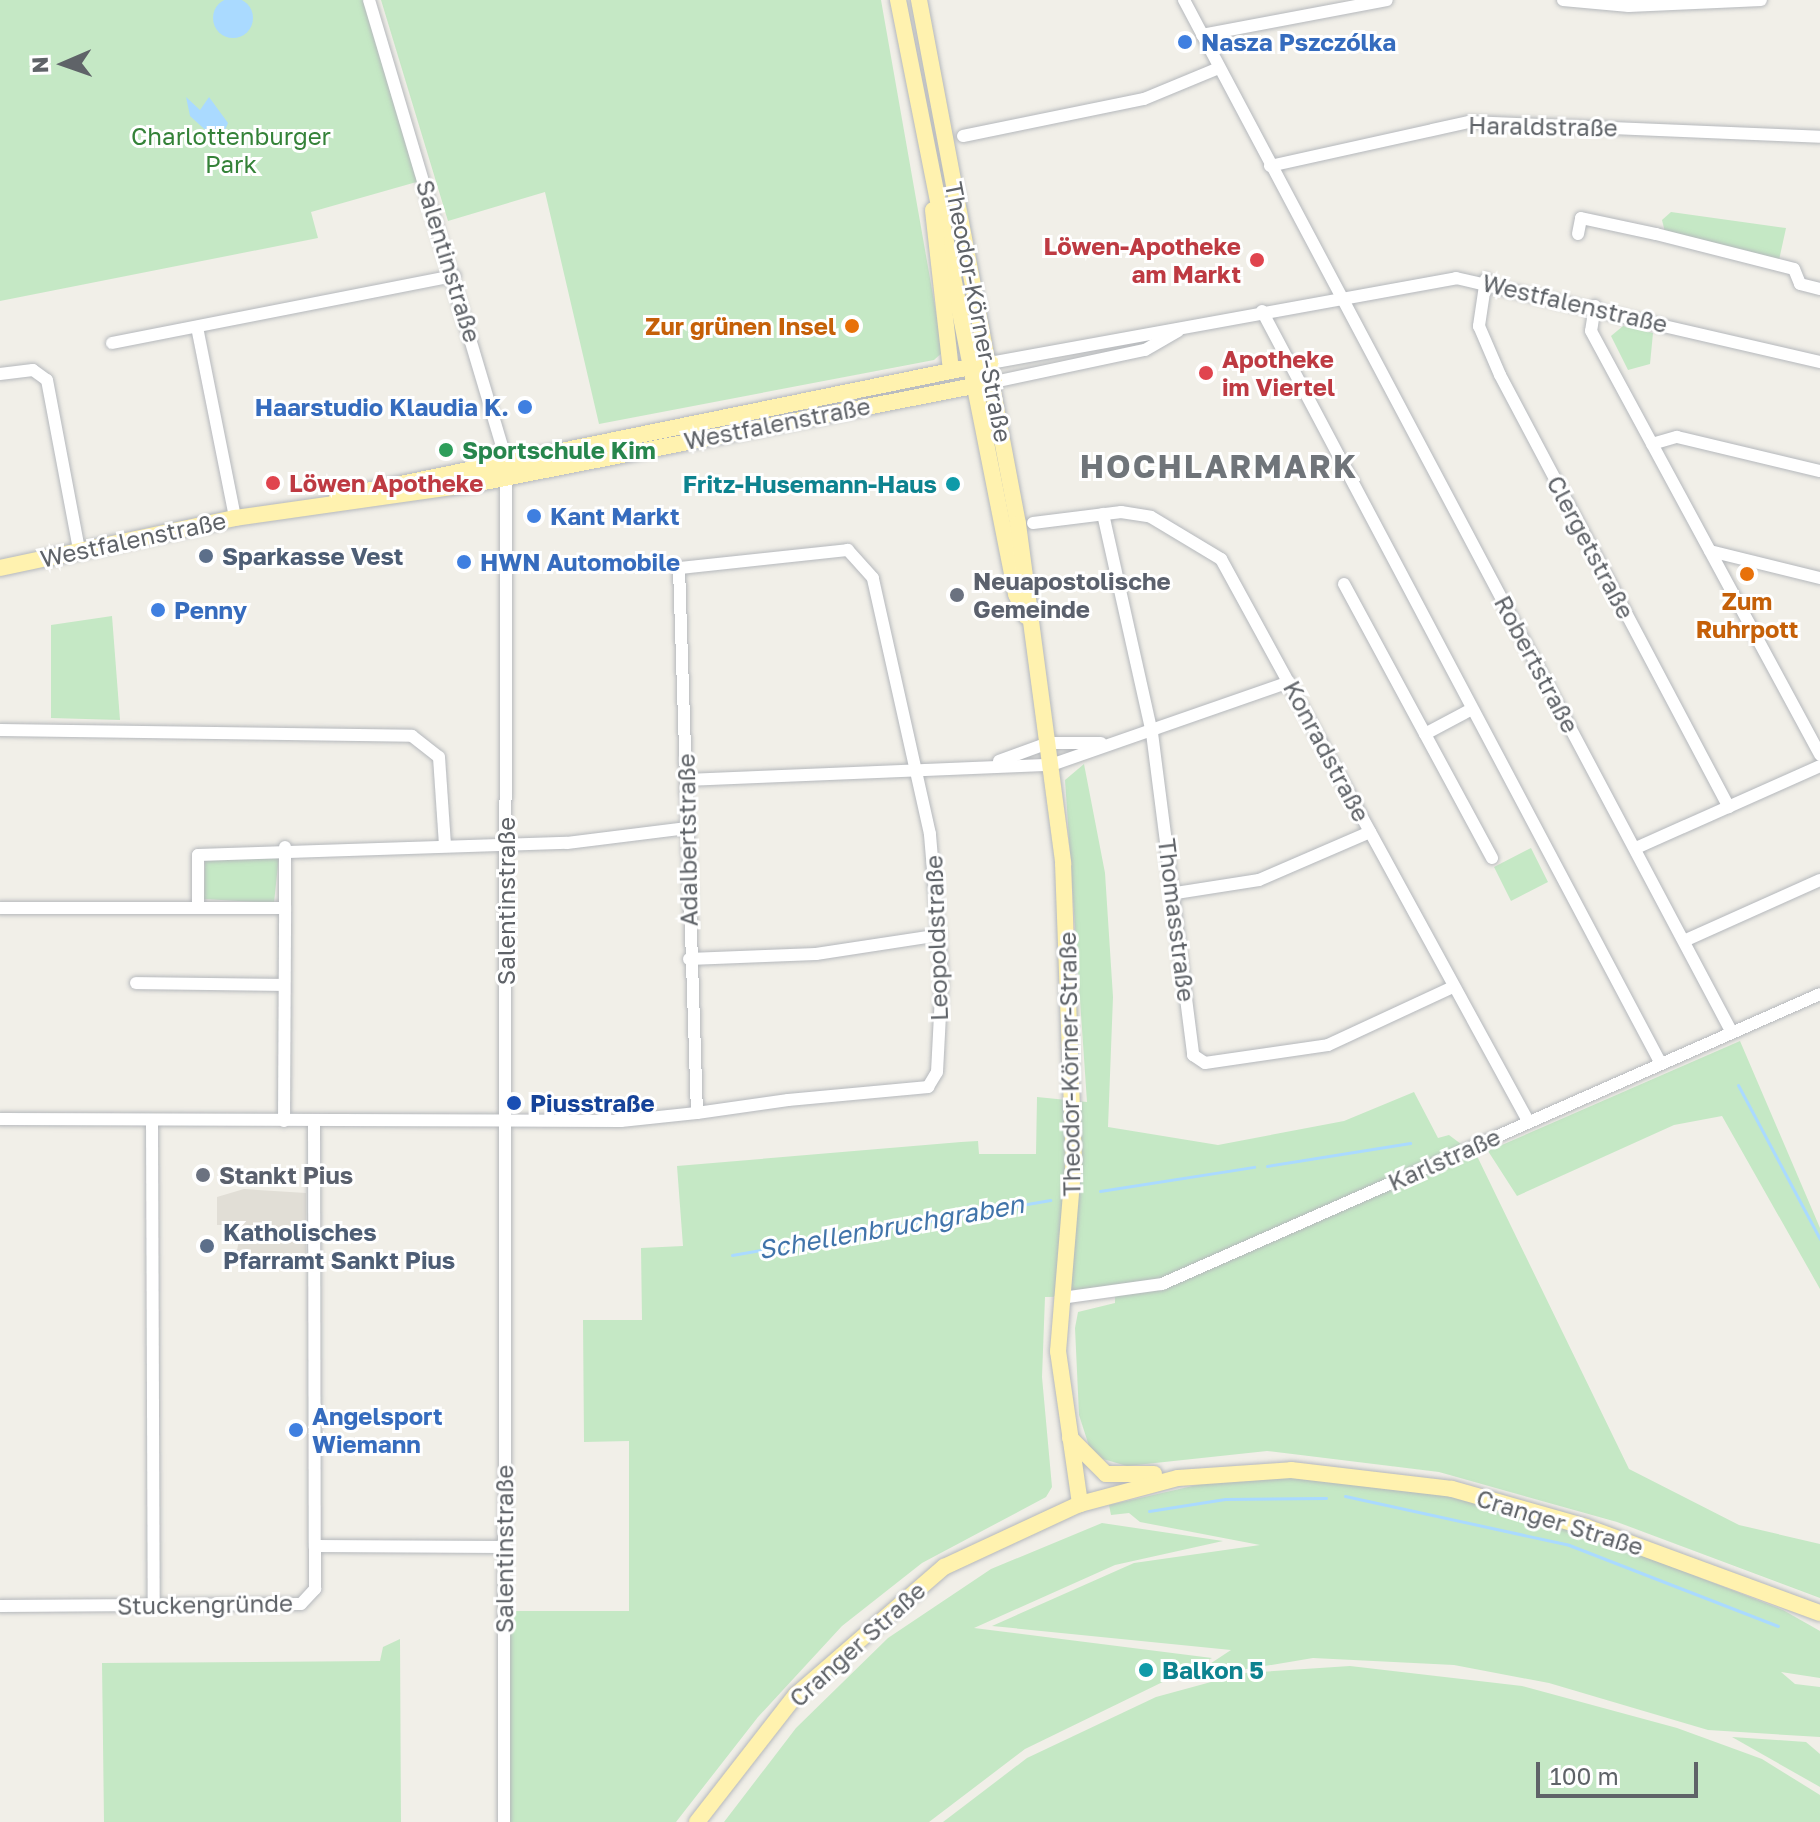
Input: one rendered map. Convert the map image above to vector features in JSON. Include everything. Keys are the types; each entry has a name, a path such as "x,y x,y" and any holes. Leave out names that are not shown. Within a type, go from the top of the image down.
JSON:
{"main road":[{"name":"Theodor-Körner-Straße","path":"898,0 929,153 982,364"},
{"name":"Theodor-Körner-Straße","path":"919,0 1030,624 1051,765 1072,984 1073,1187 1061,1298 1067,1433 1080,1504"},
{"name":"Theodor-Körner-Straße","path":"929,153 951,370"},
{"name":"Westfalenstraße","path":"313,504 390,480 506,460 982,364"},
{"name":"Westfalenstraße","path":"0,568 235,518 506,477 986,384"},
{"name":"Cranger Straße","path":"1067,1433 1094,1468 1121,1478 1268,1462 1291,1470"},
{"name":"Cranger Straße","path":"697,1822 796,1695 890,1607 1007,1532 1080,1504 1178,1478 1291,1470 1406,1481 1520,1506 1820,1613"}],"street":[{"name":"Salentinstraße","path":"369,0 454,276 506,460 504,1822"},
{"name":"Robertstraße","path":"1184,0 1732,1033"},
{"path":"1202,35 1387,0"},
{"path":"1563,0 1629,6 1761,0"},
{"path":"963,136 1144,99 1219,68"},
{"name":"Haraldstraße","path":"1270,166 1469,122 1820,137"},
{"path":"1578,234 1581,218 1656,234 1794,269 1800,284 1820,289"},
{"path":"112,343 454,276"},
{"name":"Westfalenstraße","path":"982,364 1430,278 1486,279 1820,362"},
{"name":"Clergetstraße","path":"1486,279 1479,326 1500,375 1729,807"},
{"path":"1595,306 1591,331 1820,755"},
{"path":"1262,311 1660,1062"},
{"name":"Westfalenstraße","path":"986,384 1145,350 1187,326"},
{"path":"197,327 235,518"},
{"path":"0,374 33,370 47,380 79,549"},
{"path":"1652,444 1677,437 1820,471"},
{"name":"Konradstraße","path":"1033,523 1103,514 1151,517 1221,559 1528,1121"},
{"name":"Thomasstraße","path":"1103,514 1152,733 1176,893 1193,1055 1205,1063 1328,1045 1453,987"},
{"path":"1710,551 1820,578"},
{"name":"Leopoldstraße","path":"505,1122 697,1113 928,1087 937,1072 940,935 921,772 873,578 857,553 679,568"},
{"name":"Adalbertstraße","path":"679,568 689,959 697,1113"},
{"path":"1344,584 1492,858"},
{"path":"686,780 921,772 991,763 1051,765 1109,743 1152,733 1289,682"},
{"path":"1425,734 1472,709"},
{"path":"0,730 412,736 439,757 445,844"},
{"path":"991,763 1048,743 1109,743"},
{"path":"1636,848 1820,766"},
{"path":"198,908 198,855 285,847 506,843 687,828"},
{"path":"1176,893 1259,880 1370,832"},
{"path":"284,1121 282,985 285,847"},
{"path":"1684,941 1820,880"},
{"path":"0,908 285,908"},
{"path":"689,959 816,954 940,935"},
{"path":"136,983 282,985"},
{"name":"Karlstraße","path":"1061,1298 1162,1284 1820,994"},
{"path":"0,1119 505,1122"},
{"path":"152,1120 154,1605"},
{"path":"314,1121 315,1546 505,1547"},
{"name":"Stuckengründe","path":"0,1606 307,1602 315,1546"}],"shaded area":[{"path":"244,1189 306,1193 306,1265 234,1266 239,1240 231,1239 231,1225 217,1225 217,1197"}],"green space":[{"name":"Charlottenburger Park","path":"0,0 364,0 420,181 311,212 318,238 0,301"},
{"path":"381,0 881,0 943,352 934,360 599,424 545,192 448,221"},
{"path":"1671,212 1786,228 1779,260 1665,232 1662,220"},
{"path":"1623,326 1653,333 1650,364 1628,370 1611,336"},
{"path":"112,616 120,720 51,718 51,625"},
{"path":"1084,764 1105,873 1113,997 1108,1127 1218,1145 1344,1121 1414,1092 1438,1138 1449,1135 1477,1156 1629,1469 1739,1525 1820,1544 1820,1598 1617,1522 1439,1472 1267,1451 1127,1466 1103,1459 1089,1446 1079,1415 1075,1328 1078,1312 1115,1303 1115,1296 1045,1297 1042,1377 1052,1487 1046,1497 922,1563 842,1626 758,1717 676,1822 507,1822 509,1611 629,1611 629,1441 584,1442 583,1320 642,1320 641,1248 683,1246 677,1166 978,1141 979,1154 1036,1154 1037,1097 1087,1102 1065,780"},
{"path":"1531,848 1548,882 1511,901 1494,867"},
{"path":"279,855 274,903 204,899 205,859"},
{"path":"1740,1041 1820,1228 1820,1289 1722,1116 1674,1125 1517,1196 1488,1151"},
{"path":"1283,1477 1438,1493 1593,1536 1783,1610 1820,1631 1820,1678 1781,1672 1795,1684 1820,1687 1820,1737 1708,1730 1549,1683 1454,1665 1313,1658 1187,1679 1231,1650 992,1626 1134,1563 1260,1545 1140,1522 1129,1513 1111,1515 1109,1505 1206,1483"},
{"path":"1102,1523 1223,1541 1115,1565 974,1628 1212,1658 1025,1749 929,1822 724,1822 796,1728 888,1638 991,1569"},
{"path":"400,1639 401,1822 104,1822 102,1663 380,1661 383,1647"},
{"path":"1350,1666 1522,1686 1677,1728 1762,1759 1820,1795 1820,1822 943,1822 1027,1758 1156,1697 1244,1673"},
{"path":"1732,1737 1806,1742 1820,1754 1820,1787"}],"water":[{"path":"233,-2 247,4 253,18 247,32 233,38 219,32 213,18 219,4"},
{"path":"186,97 200,110 209,97 228,123 223,135 213,137 190,116"}],"waterway":[{"name":"Schellenbruchgraben","path":"1738,1085 1820,1239"},
{"name":"Schellenbruchgraben","path":"1267,1166 1410,1143"},
{"name":"Schellenbruchgraben","path":"1100,1191 1254,1167"},
{"name":"Schellenbruchgraben","path":"732,1255 1050,1200"},
{"path":"1345,1496 1569,1545 1778,1626"},
{"path":"1149,1511 1225,1499 1326,1498"}],"place":[{"name":"Nasza Pszczólka","path":"1185,42"},
{"name":"Löwen-Apotheke am Markt","path":"1257,260"},
{"name":"Zur grünen Insel","path":"852,326"},
{"name":"Apotheke im Viertel","path":"1206,373"},
{"name":"Haarstudio Klaudia K.","path":"525,407"},
{"name":"Sportschule Kim","path":"446,450"},
{"name":"Löwen Apotheke","path":"273,483"},
{"name":"Fritz-Husemann-Haus","path":"953,484"},
{"name":"Kant Markt","path":"534,516"},
{"name":"Sparkasse Vest","path":"206,556"},
{"name":"HWN Automobile","path":"464,562"},
{"name":"Zum Ruhrpott","path":"1747,574"},
{"name":"Neuapostolische Gemeinde","path":"957,595"},
{"name":"Penny","path":"158,610"},
{"name":"Piusstraße","path":"514,1103"},
{"name":"Stankt Pius","path":"203,1175"},
{"name":"Katholisches Pfarramt Sankt Pius","path":"207,1246"},
{"name":"Angelsport Wiemann","path":"296,1430"},
{"name":"Balkon 5","path":"1146,1670"}],"district":[{"name":"HOCHLARMARK","path":"1219,466"}]}
